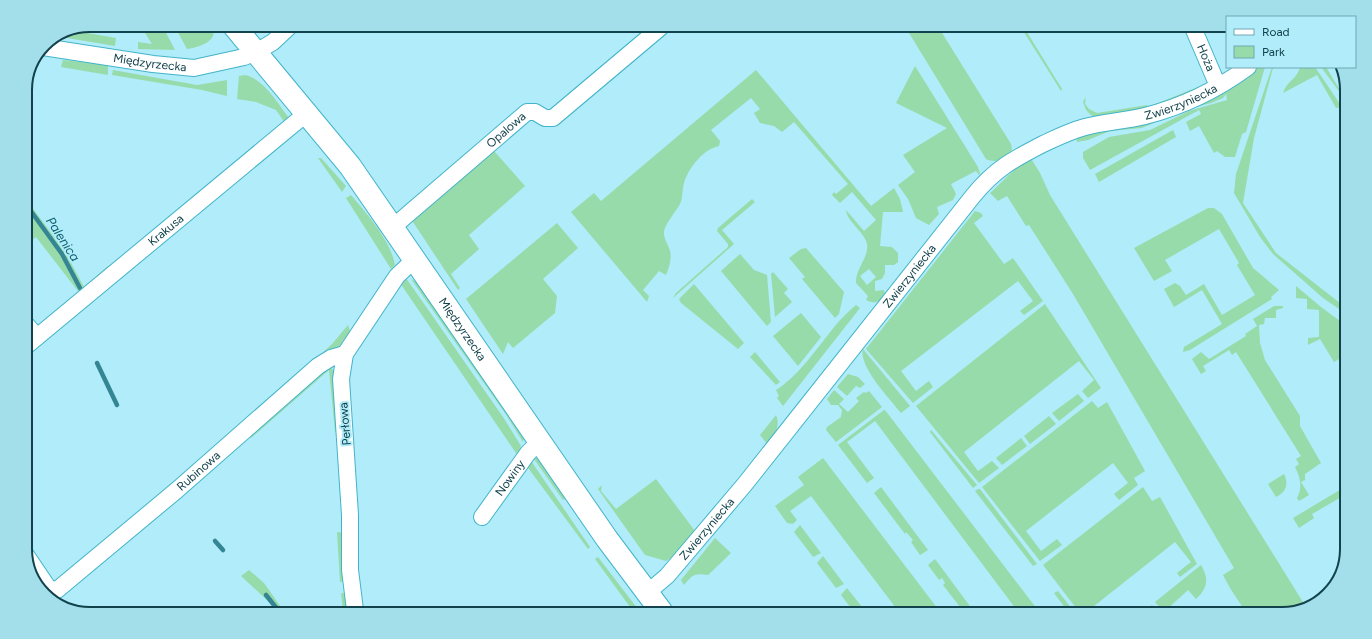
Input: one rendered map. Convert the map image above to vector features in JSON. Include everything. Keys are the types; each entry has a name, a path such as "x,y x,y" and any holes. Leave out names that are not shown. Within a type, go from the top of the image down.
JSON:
{"main road":[{"name":"Międzyrzecka","path":"239,32 350,166 607,539 658,607"}],"street":[{"path":"256,52 273,42 282,32"},
{"name":"Opalowa","path":"392,227 527,112 535,112 545,118 552,118 655,32"},
{"name":"Hoża","path":"1195,32 1218,86"},
{"name":"Międzyrzecka","path":"50,48 183,68 205,66 244,57 256,52"},
{"name":"Zwierzyniecka","path":"647,593 667,576 745,484 848,357 973,196 992,175 1006,164 1071,131 1085,127 1143,117 1158,112 1195,98 1218,86 1246,68"},
{"name":"Krakusa","path":"32,341 307,113"},
{"name":"Perłowa","path":"355,607 350,570 350,515 342,368 345,354 397,276 414,260"},
{"name":"Rubinowa","path":"36,569 46,585 53,590 61,587 177,490 318,366 332,358 345,354"},
{"name":"Nowiny","path":"482,517 528,453 540,441"}],"green space":[{"path":"84,32 116,38 115,46 65,38"},
{"path":"144,32 166,32 175,50 138,49 138,42 152,44"},
{"path":"178,32 214,32 213,36 206,43 187,49"},
{"path":"908,32 941,32 1011,144 1012,150 1007,156 997,161 986,159"},
{"path":"1024,32 1027,32 1062,89 1061,91"},
{"path":"63,60 108,65 108,75 61,67"},
{"path":"915,66 978,167 980,174 979,175 976,171 951,184 956,194 953,200 937,207 939,214 929,225 916,218 908,199 898,185 915,172 903,155 947,128 896,103"},
{"path":"1256,68 1265,68 1246,132 1242,134 1235,157 1225,157 1217,151 1214,153 1199,126 1190,131 1186,122 1201,114 1199,110 1090,170 1083,158 1083,152 1109,137 1150,130 1189,111 1227,100 1226,94 1223,98 1211,103 1184,110 1142,128 1110,131 1088,140 1077,142 1076,136"},
{"path":"1272,68 1273,68 1254,138 1243,203 1276,253 1340,303 1340,310 1323,298 1273,254 1260,237 1234,193 1236,174"},
{"path":"1300,68 1316,68 1340,104 1340,107 1336,108 1317,75 1283,93"},
{"path":"1322,68 1327,68 1340,93"},
{"path":"113,70 197,85 227,80 227,96 202,90 112,75"},
{"path":"756,70 871,206 894,188 900,199 903,212 883,212 880,246 892,247 898,253 898,262 894,265 885,265 885,273 882,279 875,281 875,291 884,290 885,295 883,298 877,302 866,300 868,296 856,283 856,278 866,254 867,244 863,235 849,219 846,210 864,231 876,220 852,192 840,203 832,195 834,192 836,194 848,184 794,122 782,132 774,126 760,123 754,113 760,109 751,98 711,130 720,141 719,146 702,155 689,172 684,183 680,204 669,220 664,231 665,239 671,254 668,269 666,275 659,271 643,290 649,296 647,302 571,212 594,193 601,201","holes":["869,269 876,277 867,285 860,276"]},
{"path":"245,75 258,81 270,93 289,118 285,123 276,110 256,102 237,99 239,76"},
{"path":"1203,85 1202,88 1157,108 1094,118 1086,110 1083,102 1086,97 1085,104 1089,109 1097,113 1147,105 1148,107"},
{"path":"1173,130 1176,137 1099,182 1095,174"},
{"path":"493,152 495,152 525,186 469,235 479,249 451,274 460,288 458,290 413,222 414,219"},
{"path":"318,158 321,158 346,186 342,192"},
{"path":"1032,160 1050,195 1304,603 1290,607 1242,607 1230,588 1223,575 1234,568 1073,294 1029,225 1026,226 1007,196 998,201 990,193 1014,170"},
{"path":"351,195 384,237 393,256 395,265 391,269 346,198"},
{"path":"752,199 755,202 722,230 734,244 673,298 676,293 728,247 728,244 717,231 718,228"},
{"path":"32,207 64,250 84,287 108,266 109,270 81,295 36,237 32,240"},
{"path":"1208,208 1214,208 1222,214 1253,268 1279,290 1271,297 1272,299 1190,350 1183,352 1184,347 1222,324 1202,290 1174,307 1164,289 1175,283 1180,286 1186,295 1204,284 1222,315 1255,295 1237,265 1239,263 1219,229 1165,260 1172,271 1154,281 1134,248"},
{"path":"975,211 981,213 983,216 974,223 1004,264 1013,258 1043,301 1024,315 1020,311 1033,301 1018,281 901,371 916,391 929,381 933,387 913,403 866,349"},
{"path":"557,223 578,248 543,279 557,296 555,313 513,348 508,342 503,354 466,299"},
{"path":"806,248 844,292 839,314 835,318 802,279 805,277 789,258 801,249"},
{"path":"740,254 754,270 767,275 771,322 767,326 721,271"},
{"path":"773,272 788,289 784,293 792,302 775,317 771,274"},
{"path":"406,278 503,417 521,446 518,456 400,283"},
{"path":"411,279 418,283 525,435 523,442 507,416"},
{"path":"694,284 744,343 738,349 681,303 679,299"},
{"path":"1296,286 1340,321 1340,358 1334,362 1320,339 1308,345 1308,338 1319,337 1319,310 1307,309 1307,299 1296,298"},
{"path":"1045,304 1101,388 1088,398 1082,391 1094,380 1079,361 964,452 978,471 992,461 999,468 979,483 916,406"},
{"path":"856,305 860,308 783,406 777,398 779,396 776,390 799,371 836,325"},
{"path":"1274,306 1283,306 1283,308 1276,310 1276,318 1265,318 1264,324 1259,325 1260,343 1265,360 1300,416 1300,426 1321,463 1305,474 1305,480 1301,482 1309,495 1299,501 1297,498 1300,490 1300,482 1295,467 1299,464 1296,459 1301,456 1236,352 1232,355 1229,350 1203,366 1206,371 1201,374 1192,359 1201,352 1209,359 1246,336 1245,334 1257,326 1253,319"},
{"path":"801,313 821,337 798,366 773,336"},
{"path":"348,325 350,331 338,348 318,357 332,344"},
{"path":"863,349 910,406 901,413 870,373 865,364"},
{"path":"755,352 780,382 776,385 750,357"},
{"path":"329,367 335,371 340,429 335,432 329,370 251,438 249,434"},
{"path":"848,374 858,377 865,384 860,388 856,386 847,396 837,387"},
{"path":"834,390 844,399 839,404 848,412 859,401 856,398 864,392 866,393 869,391 882,407 836,442 826,430 827,427 841,417 842,410 838,405 831,405 827,399"},
{"path":"1078,394 1084,401 1059,421 1052,413"},
{"path":"1092,401 1098,408 1107,402 1145,471 1134,478 1138,485 1119,500 1114,494 1128,483 1113,463 1026,531 1041,551 1057,539 1062,545 1040,561 982,487"},
{"path":"885,410 1035,607 1014,607 875,421 847,442 874,478 867,483 838,445"},
{"path":"776,415 778,423 777,427 768,445 760,435"},
{"path":"1049,416 1056,424 1030,444 1024,436"},
{"path":"931,430 977,485 973,488 930,432"},
{"path":"1021,438 1027,446 1002,465 996,458"},
{"path":"823,458 936,607 895,607 811,496 790,511 797,520 793,524 787,523 775,506 804,485 798,477"},
{"path":"534,459 541,459 565,499 563,500"},
{"path":"531,461 590,547 588,549 526,465"},
{"path":"1284,474 1286,478 1286,487 1282,493 1276,497 1268,484"},
{"path":"656,479 695,531 674,556 666,561 645,555 598,489 602,485 601,491 616,509"},
{"path":"881,487 928,550 920,555 911,542 913,540 906,532 905,534 874,493"},
{"path":"1143,487 1152,501 1160,497 1197,564 1180,577 1177,573 1191,562 1175,542 1093,607 1075,607 1043,565"},
{"path":"980,489 1037,564 1033,566 975,491"},
{"path":"1340,490 1340,498 1312,514 1314,518 1299,528 1293,518"},
{"path":"800,525 821,553 813,557 794,532"},
{"path":"337,532 345,533 347,581 340,582"},
{"path":"715,538 731,553 708,575 694,575 684,585 681,580"},
{"path":"823,556 844,584 836,588 817,563"},
{"path":"598,557 637,607 630,607 595,559"},
{"path":"935,559 971,607 960,607 943,585 945,583 942,578 939,580 928,565"},
{"path":"1201,565 1204,570 1206,583 1203,591 1196,599 1188,590 1169,607 1160,607 1155,602"},
{"path":"249,570 264,583 281,607 273,607 241,576"},
{"path":"847,588 862,607 850,607 841,595"},
{"path":"1058,591 1070,607 1064,607 1054,593"},
{"path":"341,593 348,594 350,607 343,607"}],"waterway":[{"name":"Palenica","path":"32,213 62,254 80,288"},
{"name":"Palenica","path":"97,363 117,405"},
{"name":"Palenica","path":"215,541 223,550"},
{"name":"Palenica","path":"266,595 276,607"}]}
